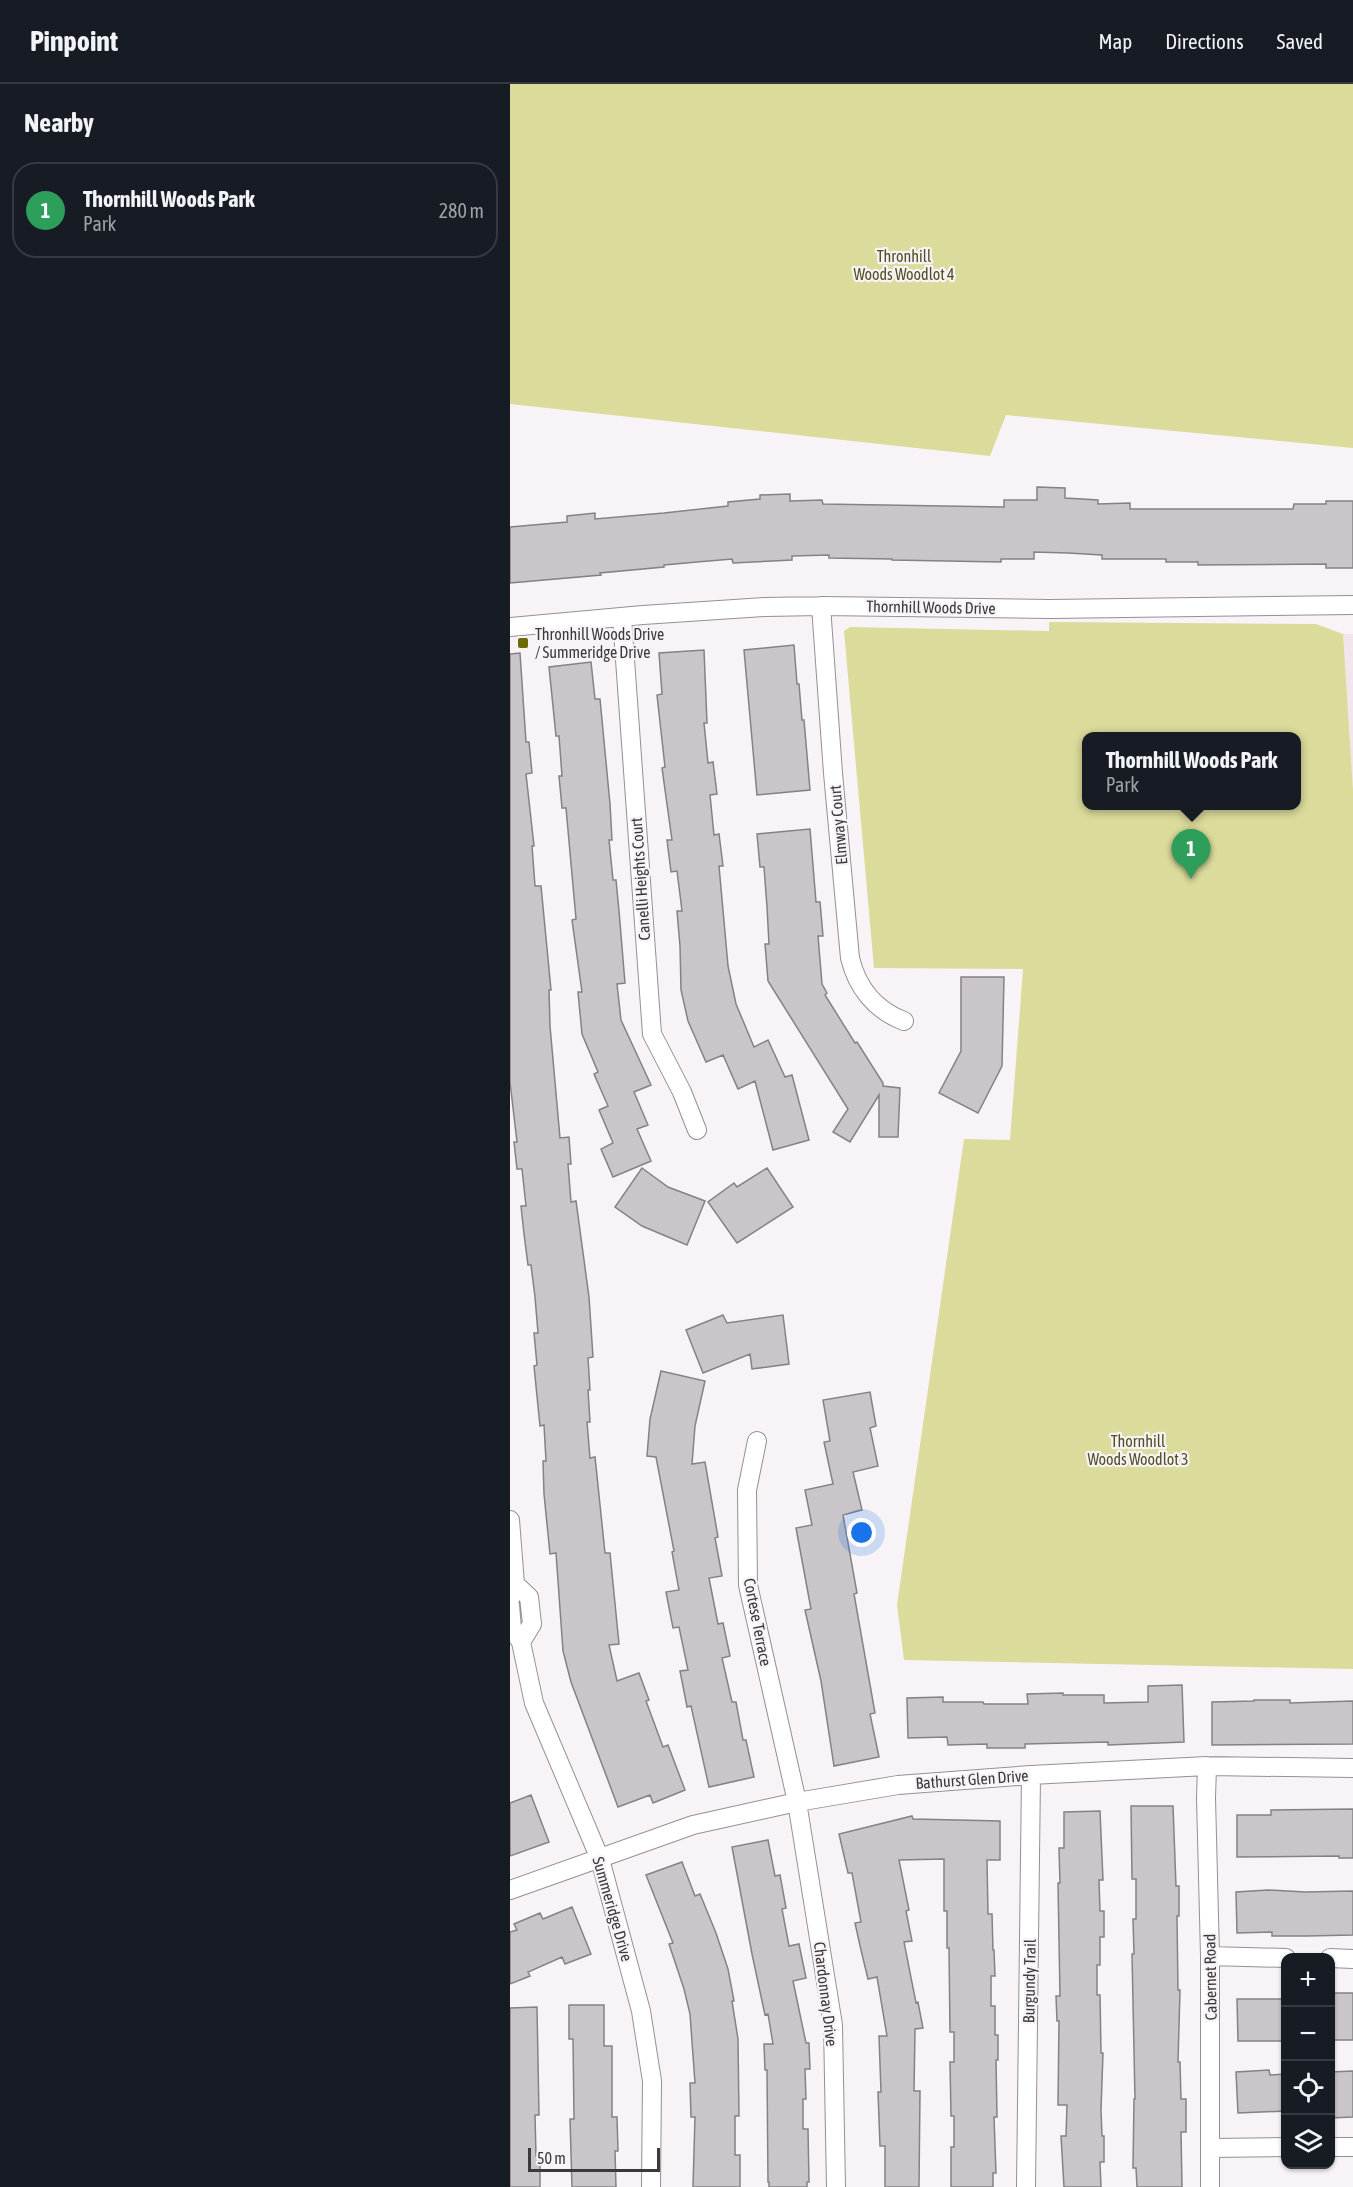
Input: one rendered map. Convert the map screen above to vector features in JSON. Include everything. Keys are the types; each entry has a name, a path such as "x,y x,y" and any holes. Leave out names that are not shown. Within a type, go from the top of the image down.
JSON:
{"street":[{"name":"Thornhill Woods Drive","path":"510,627 765,607 1050,609 1353,605"},
{"name":"Elmway Court","path":"821,606 850,958 857,979 868,997 885,1011 904,1021"},
{"name":"Canelli Heights Court","path":"622,618 652,1034 682,1092 697,1130"},
{"name":"Cortese Terrace","path":"757,1441 747,1490 748,1585 797,1802"},
{"path":"510,1520 512,1591 529,1597 532,1624 520,1642"},
{"name":"Summeridge Drive","path":"510,1605 512,1629 520,1642 534,1703 600,1859 641,2011 652,2081 651,2187"},
{"name":"Bathurst Glen Drive","path":"510,1890 693,1825 797,1802 898,1785 1031,1775 1207,1766 1353,1768"},
{"name":"Cabernet Road","path":"1207,1766 1210,2187"},
{"name":"Burgundy Trail","path":"1026,2187 1031,1775"},
{"name":"Chardonnay Drive","path":"797,1802 832,2025 836,2187"},
{"path":"1210,1956 1281,1958"},
{"path":"1335,1958 1353,1959"},
{"path":"1210,2148 1281,2147"},
{"path":"1335,2147 1353,2147"}],"shaded area":[{"path":"1343,634 1353,634 1353,790"}],"green space":[{"name":"Thronhill Woods Woodlot 4","path":"510,84 1353,84 1353,448 1006,415 990,456 510,404"},
{"name":"Thornhill Woods Woodlot 3","path":"1049,622 1316,624 1343,634 1353,790 1353,1669 904,1660 897,1605 964,1139 1010,1140 1023,969 874,968 844,631 850,627 1049,631"}],"building":[{"path":"1037,487 1065,488 1065,498 1098,500 1098,504 1130,503 1130,509 1293,509 1294,504 1353,501 1353,568 1326,568 1326,564 1198,565 1198,562 1166,562 1166,559 1102,559 1102,555 1034,552 1034,559 1001,559 1001,562 829,558 829,555 792,556 792,560 733,563 732,559 697,562 600,573 601,575 510,583 510,527 567,522 567,516 595,513 595,519 664,513 728,506 728,502 760,499 760,495 790,494 790,501 822,500 823,504 1004,507 1004,500 1037,500"},
{"path":"794,645 810,790 757,795 744,650"},
{"path":"704,650 707,723 704,723 708,763 713,762 717,794 710,795 714,835 719,834 723,866 719,866 728,966 736,1004 754,1047 768,1040 785,1077 792,1075 809,1140 773,1150 755,1081 738,1089 723,1055 706,1062 688,1021 681,990 677,911 682,911 677,871 671,872 667,840 672,840 662,768 665,767 657,695 662,694 659,653"},
{"path":"520,653 526,742 529,742 532,773 526,774 534,846 532,846 535,886 541,886 551,990 549,990 550,1026 560,1138 569,1137 571,1164 568,1164 571,1202 576,1201 589,1297 593,1357 588,1358 590,1422 587,1422 590,1458 595,1457 605,1553 610,1553 619,1644 609,1645 617,1681 639,1673 649,1700 646,1701 663,1747 668,1745 685,1790 653,1803 650,1795 618,1807 571,1682 563,1651 556,1553 550,1554 544,1494 543,1461 546,1461 544,1425 540,1426 534,1366 537,1365 534,1333 538,1333 535,1297 531,1265 528,1265 521,1206 526,1206 522,1169 517,1169 514,1142 517,1142 510,1082 510,654"},
{"path":"591,662 595,699 600,699 610,804 612,840 609,840 619,911 625,983 617,984 621,1020 651,1085 634,1092 648,1125 637,1129 651,1161 613,1177 601,1149 613,1143 599,1110 608,1106 594,1074 598,1072 582,1034 578,992 582,992 572,920 576,919 566,808 562,808 559,776 562,776 559,736 556,736 549,667"},
{"path":"810,829 816,902 820,902 823,936 818,936 822,984 827,993 825,995 883,1086 900,1088 898,1137 879,1137 879,1095 850,1142 833,1132 848,1109 768,981 765,944 769,944 767,907 764,867 760,867 757,834"},
{"path":"961,977 1004,977 1002,1066 978,1113 939,1093 961,1051"},
{"path":"642,1168 668,1187 705,1201 687,1245 642,1226 615,1207"},
{"path":"767,1168 793,1207 737,1243 708,1202 734,1183 737,1187"},
{"path":"723,1315 727,1323 783,1315 789,1364 752,1369 750,1354 703,1373 686,1330"},
{"path":"661,1371 705,1381 695,1426 692,1464 705,1462 722,1576 709,1578 718,1624 723,1623 730,1656 722,1658 732,1702 736,1702 743,1740 746,1740 754,1777 709,1787 691,1706 687,1707 680,1671 688,1670 679,1627 673,1628 666,1592 679,1590 672,1552 674,1551 656,1457 647,1456 650,1419"},
{"path":"870,1392 876,1426 870,1428 878,1466 853,1472 862,1510 843,1515 875,1713 870,1714 879,1757 834,1766 821,1681 805,1610 811,1609 796,1528 812,1525 805,1490 833,1484 824,1442 830,1441 823,1400"},
{"path":"1182,1685 1184,1742 1108,1745 1108,1742 1025,1744 1025,1748 987,1748 987,1744 948,1745 947,1737 908,1738 907,1698 943,1697 943,1702 1028,1704 1027,1694 1063,1693 1063,1695 1104,1695 1104,1703 1148,1702 1148,1686"},
{"path":"1290,1700 1290,1703 1353,1701 1353,1744 1212,1745 1212,1702"},
{"path":"531,1795 549,1842 510,1856 510,1803"},
{"path":"1131,1806 1173,1806 1176,1886 1179,1886 1179,1916 1177,1916 1178,1990 1180,1990 1178,2062 1180,2062 1181,2099 1186,2099 1186,2132 1181,2132 1182,2187 1137,2187 1136,2168 1133,2168 1135,2099 1132,1954 1134,1954 1133,1919 1136,1919 1136,1879 1132,1879"},
{"path":"1353,1809 1353,1858 1339,1858 1339,1856 1237,1857 1237,1815 1271,1815 1271,1810"},
{"path":"1100,1811 1103,1880 1099,1880 1100,1911 1104,1911 1104,1937 1100,1937 1097,1995 1100,1995 1101,2053 1103,2053 1101,2110 1104,2162 1100,2162 1101,2187 1064,2187 1061,2136 1066,2136 1067,2105 1058,2105 1059,2021 1057,2021 1056,1996 1060,1996 1059,1848 1064,1848 1064,1812"},
{"path":"912,1816 913,1819 1000,1821 1000,1860 987,1860 988,1914 992,1914 995,1976 991,1976 991,2006 995,2006 995,2035 998,2035 997,2117 994,2117 996,2173 993,2173 993,2187 951,2187 954,2116 951,2116 950,2062 954,2062 954,2032 950,2032 949,1948 947,1948 947,1911 944,1911 944,1859 899,1860 909,1910 906,1911 912,1941 904,1942 923,2028 915,2029 914,2091 920,2091 919,2187 885,2187 885,2146 880,2146 878,2092 881,2092 879,2036 887,2036 877,1977 868,1979 861,1950 855,1923 861,1922 852,1873 848,1873 839,1834"},
{"path":"768,1840 775,1876 780,1875 786,1908 782,1909 789,1946 799,1944 806,1978 793,1981 806,2043 809,2043 810,2069 805,2069 806,2099 803,2099 803,2129 808,2129 809,2182 807,2182 807,2187 769,2187 768,2182 767,2070 765,2070 764,2044 773,2044 768,2014 765,2015 752,1954 732,1847"},
{"path":"682,1862 695,1896 700,1894 716,1933 728,1969 734,2001 732,2001 738,2039 739,2116 735,2116 735,2155 740,2155 740,2187 693,2187 695,2117 691,2117 690,2083 695,2083 690,2014 669,1944 673,1943 646,1875"},
{"path":"1353,1891 1353,1935 1272,1936 1272,1932 1237,1933 1236,1892"},
{"path":"572,1907 591,1954 565,1964 562,1957 528,1972 530,1976 510,1984 510,1932 517,1930 514,1924 540,1913 543,1919"},
{"path":"1335,1993 1353,1993 1353,2040 1335,2040"},
{"path":"1237,1999 1281,1999 1281,2041 1238,2041"},
{"path":"569,2005 604,2005 604,2046 612,2046 612,2117 617,2117 616,2187 572,2187 570,2119 574,2119 573,2039 569,2039"},
{"path":"537,2007 539,2115 535,2115 536,2156 540,2156 540,2187 510,2187 510,2008"},
{"path":"1269,2070 1270,2075 1281,2074 1281,2111 1238,2113 1236,2072"},
{"path":"1353,2071 1353,2117 1335,2118 1335,2072"}],"place":[{"name":"Thronhill Woods Drive / Summeridge Drive","path":"523,643"},
{"name":"Thornhill Woods Park","path":"1191,879"}]}
